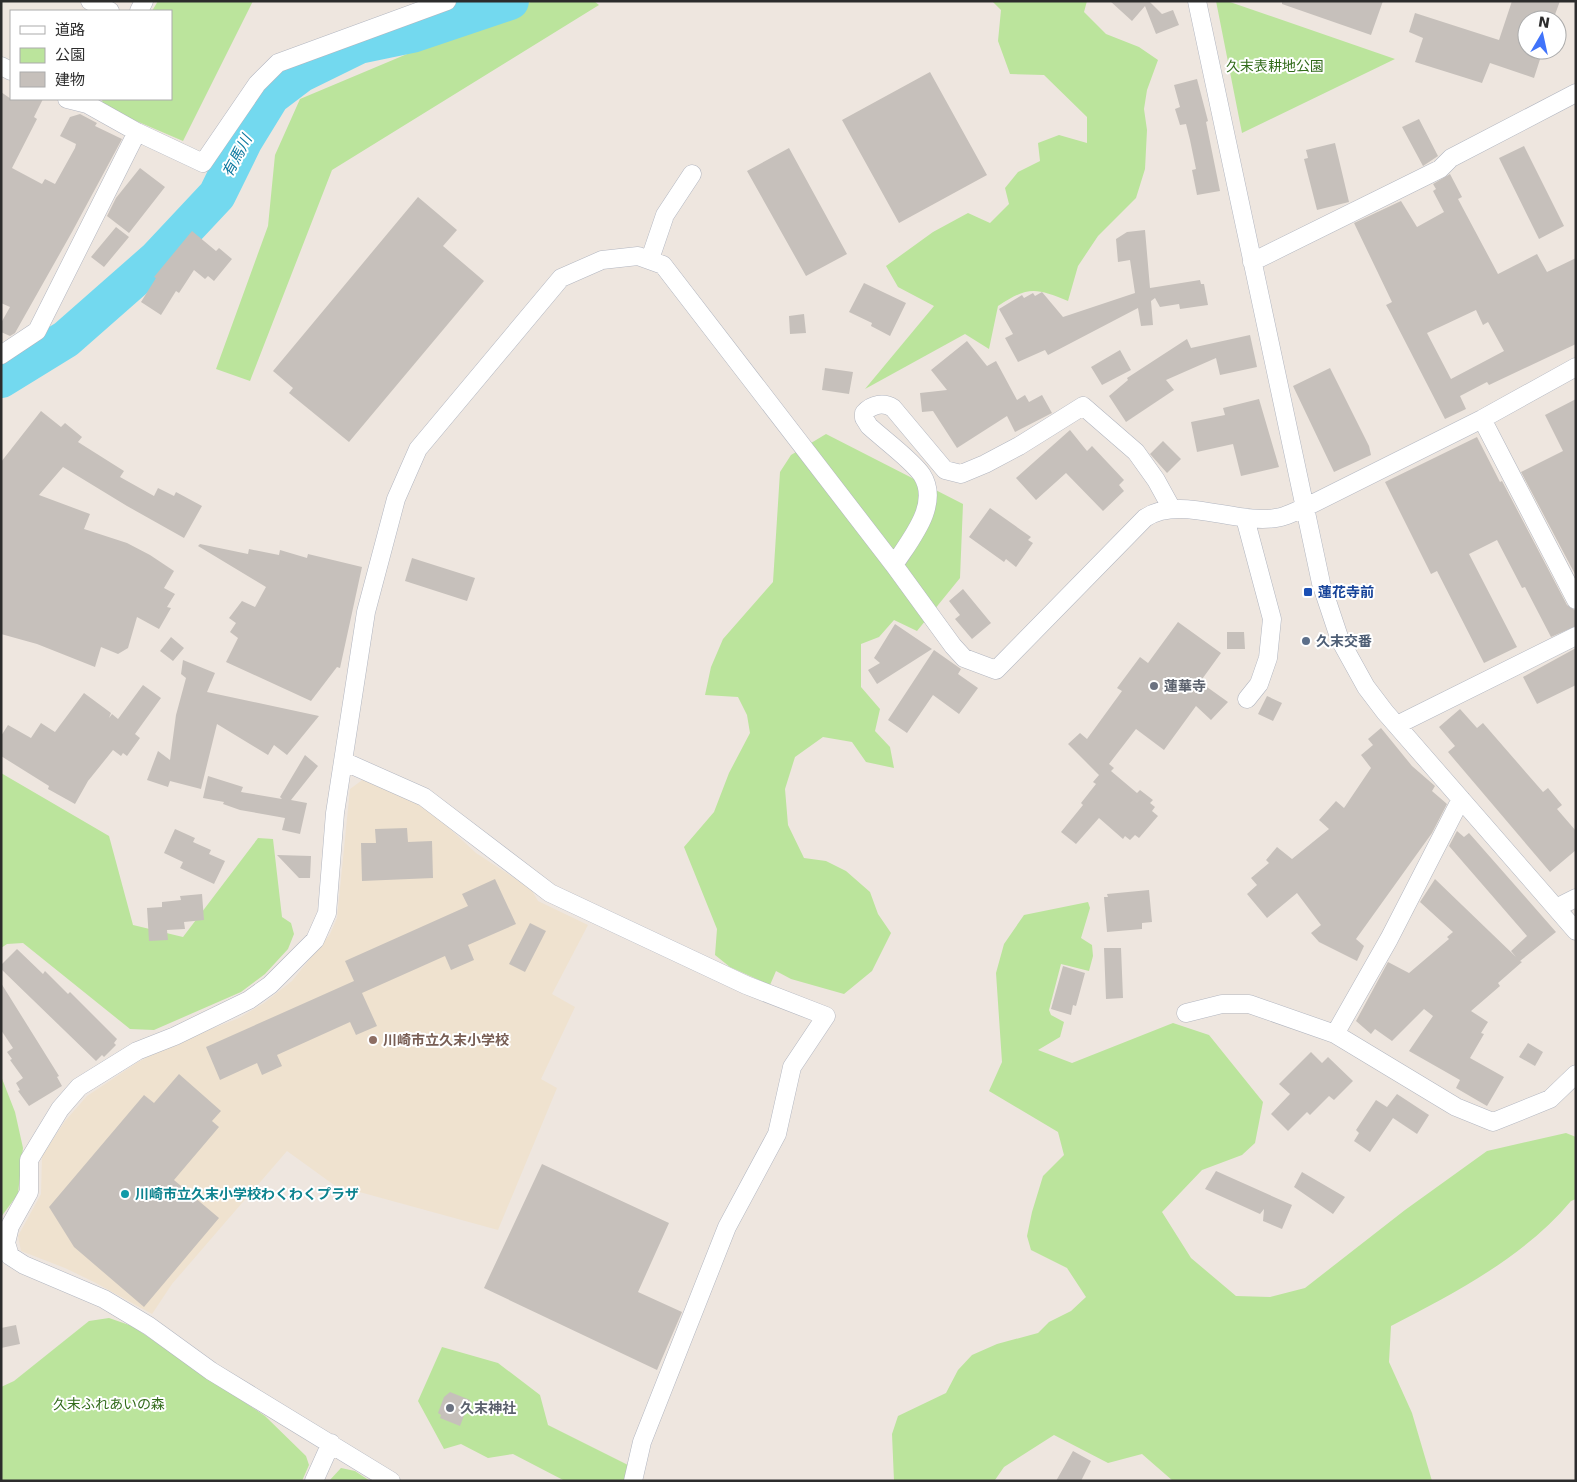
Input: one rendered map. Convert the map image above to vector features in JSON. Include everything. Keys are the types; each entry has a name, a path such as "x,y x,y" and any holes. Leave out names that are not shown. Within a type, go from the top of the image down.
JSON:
{"street":[{"path":"90,1 108,10"},
{"path":"89,101 137,132 203,163 257,84 278,63 447,1"},
{"path":"1197,1 1321,583 1340,640 1366,687 1576,932"},
{"path":"1252,262 1440,169 1451,158 1576,93"},
{"path":"1,355 37,331 137,132"},
{"path":"650,259 665,214 692,174"},
{"path":"391,1481 211,1371 149,1326 104,1300 24,1265 10,1256 6,1243 10,1226 29,1192 29,1160 60,1109 79,1087 137,1051 175,1036 249,1000 270,985 316,940 327,913 335,814 366,612 396,499 418,449 561,278 602,260 638,256 663,265 894,565 952,646 964,658 996,670 1144,518 1155,512 1172,509 1245,518 1280,518 1306,507 1482,419 1576,367"},
{"path":"894,565 922,521 928,496 922,474 869,426 864,418 864,412 879,404 887,404 893,408 946,470 961,474 1011,450 1083,406 1136,452 1156,480 1172,509"},
{"path":"1482,419 1576,600"},
{"path":"1245,518 1272,619 1268,658 1260,684 1247,700"},
{"path":"1397,725 1576,636"},
{"path":"343,761 424,797 550,893 746,985 826,1016 792,1067 776,1134 727,1227 642,1442 633,1481"},
{"path":"1335,1034 1389,939 1461,799"},
{"path":"1556,908 1576,898"},
{"path":"1186,1013 1222,1004 1249,1004 1335,1034 1456,1107 1493,1122 1550,1100 1576,1074"},
{"path":"314,1481 331,1443"}],"shaded area":[{"name":"川崎市立久末小学校","path":"365,778 408,798 436,816 476,853 531,889 538,901 588,925 552,994 575,1007 541,1079 557,1088 498,1230 334,1185 287,1151 172,1284 152,1314 65,1268 21,1251 18,1236 41,1194 42,1156 65,1121 87,1096 138,1062 169,1046 239,1018 264,1003 292,981 330,934 337,918 350,789"}],"green space":[{"path":"158,1 253,1 183,141 106,108 102,101 172,100 172,10 153,10"},
{"path":"533,1 594,1 599,5 332,170 250,381 216,369 268,226 275,155 300,99"},
{"path":"992,1 1087,1 1084,12 1106,34 1139,47 1158,60 1147,90 1144,109 1147,130 1145,169 1136,198 1098,236 1078,266 1068,301 1048,293 1032,291 1017,295 998,306 989,349 965,334 865,389 934,306 898,287 886,266 933,232 968,213 990,223 1009,204 1005,188 1018,172 1040,161 1038,143 1059,135 1087,143 1087,117 1044,75 1010,74 998,41 1001,10"},
{"name":"久末表耕地公園","path":"1216,1 1227,1 1395,59 1242,133"},
{"path":"826,434 963,504 960,578 917,631 894,620 879,637 861,644 861,687 880,709 875,731 890,747 894,768 866,762 852,742 823,737 795,757 785,789 788,825 804,858 826,861 846,871 870,892 878,914 891,933 872,971 844,994 791,979 776,971 770,985 730,967 715,955 717,929 684,847 714,812 729,773 750,733 747,715 738,697 705,695 711,667 723,639 773,582 780,472 791,455"},
{"path":"1,773 109,836 133,925 183,937 258,838 273,839 282,917 291,923 294,934 288,949 265,974 241,992 154,1030 130,1029 23,943 7,944 1,948"},
{"path":"1088,902 1090,908 1081,938 1092,945 1093,956 1089,971 1061,964 1049,1010 1051,1015 1064,1022 1060,1037 1038,1050 1072,1063 1173,1023 1209,1035 1263,1102 1255,1143 1242,1155 1202,1170 1162,1212 1191,1258 1236,1296 1270,1297 1305,1288 1405,1210 1487,1151 1566,1133 1576,1137 1576,1199 1571,1201 1532,1240 1487,1272 1464,1287 1391,1326 1389,1362 1412,1413 1432,1481 1173,1481 1142,1454 1108,1463 1054,1435 1004,1467 995,1480 894,1481 892,1434 898,1416 946,1393 958,1370 972,1355 997,1344 1038,1333 1049,1322 1071,1311 1086,1297 1067,1268 1031,1250 1027,1236 1043,1176 1064,1155 1058,1132 989,1091 1002,1062 996,973 1004,944 1024,915"},
{"path":"1,1076 15,1112 23,1148 18,1194 1,1217"},
{"name":"久末ふれあいの森","path":"109,1318 132,1326 265,1416 306,1456 309,1465 302,1481 1,1481 1,1387 14,1381 89,1321"},
{"path":"442,1347 498,1363 540,1395 548,1425 630,1466 624,1481 565,1481 513,1454 488,1458 461,1444 444,1449 418,1401"},
{"path":"341,1468 355,1471 370,1481 329,1481"}],"building":[{"path":"1110,1 1149,1 1162,14 1173,10 1179,25 1156,34 1145,6 1132,21"},
{"path":"1282,1 1383,1 1371,35 1282,4"},
{"path":"1512,1 1560,1 1557,10 1517,10 1517,60 1540,60 1534,78 1490,63 1482,83 1415,62 1423,38 1409,32 1415,13 1499,40"},
{"path":"930,72 987,175 899,223 842,120"},
{"path":"1197,79 1208,121 1206,122 1220,191 1197,195 1192,170 1196,169 1190,140 1186,124 1180,125 1175,109 1180,107 1174,85"},
{"path":"1,92 10,100 42,100 34,117 37,119 12,168 42,184 45,179 55,184 75,148 76,144 60,136 70,117 80,114 97,123 95,126 122,139 15,333 10,336 1,332 1,323 10,307 1,303"},
{"path":"1419,119 1438,156 1423,166 1402,127"},
{"path":"1335,143 1349,202 1317,210 1304,159 1308,158 1306,150"},
{"path":"1524,146 1564,226 1539,239 1499,158"},
{"path":"789,148 847,254 806,276 747,171"},
{"path":"140,168 165,187 129,233 107,216 116,198"},
{"path":"1450,174 1462,197 1458,199 1498,274 1537,254 1547,272 1576,258 1576,344 1489,385 1487,382 1460,396 1466,409 1445,419 1386,305 1392,302 1354,223 1401,201 1417,227 1444,212 1433,191 1436,189 1433,184","holes":["1476,310 1483,325 1488,322 1504,351 1451,379 1427,333"]},
{"path":"418,197 457,230 443,246 484,281 349,442 289,393 293,388 273,371"},
{"path":"116,227 129,237 104,267 91,257"},
{"path":"1145,230 1150,288 1200,280 1201,284 1204,284 1208,305 1180,309 1179,304 1160,307 1155,298 1151,301 1153,325 1141,326 1138,308 1048,355 1045,350 1018,362 1005,338 1013,334 999,309 1022,295 1024,298 1033,293 1035,296 1042,292 1063,317 1135,293 1130,260 1118,262 1116,239 1127,232"},
{"path":"192,231 216,251 219,248 232,259 214,281 208,276 205,279 194,270 179,293 176,291 161,315 141,302 156,278 154,277"},
{"path":"864,283 906,303 890,336 871,326 872,323 849,312"},
{"path":"804,314 806,333 790,334 789,316"},
{"path":"1250,335 1257,367 1220,375 1216,358 1166,380 1174,390 1126,422 1109,396 1128,380 1127,378 1187,339 1191,348"},
{"path":"967,341 987,366 996,361 1017,400 1025,395 1029,402 1042,395 1052,413 1015,432 1007,416 957,448 933,411 922,412 920,393 947,390 931,370"},
{"path":"1120,350 1131,370 1102,385 1091,367"},
{"path":"825,368 853,372 849,394 822,390"},
{"path":"1330,368 1369,446 1371,455 1334,472 1293,386"},
{"path":"1259,399 1279,467 1241,476 1233,444 1197,452 1191,422 1225,415 1223,408"},
{"path":"1576,399 1576,576 1521,472 1563,451 1545,415"},
{"path":"41,411 61,427 65,423 82,437 78,442 124,471 120,477 154,496 158,488 174,496 176,492 202,506 184,538 63,467 39,495 90,514 84,529 127,543 174,571 164,588 175,594 167,607 171,608 159,629 137,617 128,648 118,654 101,647 95,667 37,644 1,634 1,462"},
{"path":"1070,430 1087,451 1092,446 1124,480 1119,485 1124,491 1103,511 1066,473 1036,500 1016,478"},
{"path":"1477,437 1567,605 1576,611 1576,626 1551,637 1525,587 1522,588 1497,540 1469,554 1517,647 1484,663 1437,571 1431,574 1385,482"},
{"path":"1163,441 1181,459 1167,473 1150,454"},
{"path":"990,508 1031,537 1028,540 1033,543 1016,567 1006,559 1004,562 969,537"},
{"path":"200,544 248,554 249,549 279,555 280,550 307,558 308,554 362,567 340,668 337,667 311,701 226,662 238,638 230,632 236,623 229,618 242,601 255,607 266,587 198,546"},
{"path":"412,558 475,578 467,601 405,581"},
{"path":"963,589 991,623 972,639 955,619 960,615 949,601"},
{"path":"1178,622 1221,653 1200,682 1228,702 1211,720 1196,706 1164,750 1136,729 1109,764 1114,768 1111,771 1137,793 1140,790 1153,800 1150,803 1155,807 1152,811 1158,816 1139,838 1135,835 1130,840 1125,836 1123,839 1099,818 1076,844 1061,832 1083,805 1081,803 1096,784 1093,782 1099,775 1068,744 1080,733 1087,739 1122,691 1117,688 1140,657 1148,663"},
{"path":"895,624 932,649 877,684 868,670 880,663 874,658"},
{"path":"1227,632 1244,632 1245,649 1227,649"},
{"path":"171,637 184,648 173,661 160,651"},
{"path":"1576,648 1576,685 1537,704 1523,677"},
{"path":"934,650 961,669 958,674 978,688 959,714 933,695 907,733 888,720"},
{"path":"183,660 215,673 207,692 319,716 287,755 274,745 268,755 217,724 201,789 170,781 168,787 147,780 158,751 170,760 176,715 186,678 181,674"},
{"path":"143,685 161,698 135,734 140,738 127,756 123,753 121,756 113,750 88,781 75,804 48,789 49,786 1,756 1,736 8,725 31,738 41,723 55,732 84,693 111,713 109,718 112,714 118,719"},
{"path":"1267,696 1282,703 1273,721 1258,714"},
{"path":"1460,709 1477,728 1483,723 1543,792 1548,788 1562,805 1557,809 1576,831 1576,850 1550,872 1448,752 1455,746 1439,727"},
{"path":"1381,728 1412,766 1435,786 1432,791 1447,804 1432,833 1356,939 1364,946 1357,961 1319,942 1311,933 1321,925 1297,893 1267,918 1247,894 1257,885 1251,878 1269,863 1266,860 1277,847 1292,859 1329,829 1319,820 1336,801 1344,808 1371,768 1361,755 1373,745 1368,739"},
{"path":"305,755 318,766 291,800 307,803 300,834 282,830 285,818 240,810 223,804 224,802 203,798 208,776 243,787 241,792 282,799 280,797"},
{"path":"407,828 408,842 432,841 433,878 362,881 361,843 376,843 375,829"},
{"path":"175,829 195,838 193,842 211,850 209,854 225,861 214,884 180,868 183,862 164,853"},
{"path":"1457,831 1464,837 1469,833 1556,932 1520,961 1522,962 1498,983 1500,986 1471,1011 1488,1022 1481,1033 1484,1034 1470,1058 1504,1077 1487,1106 1456,1088 1460,1080 1409,1051 1433,1016 1424,1009 1392,1041 1375,1029 1371,1034 1356,1021 1388,962 1409,973 1449,939 1447,937 1453,932 1420,902 1435,879 1516,957 1511,951 1527,936 1449,846"},
{"path":"277,855 311,856 310,878 299,878"},
{"path":"495,879 516,924 468,945 474,960 451,970 445,956 362,993 377,1026 356,1035 350,1022 277,1055 282,1066 262,1075 257,1063 220,1080 206,1047 354,981 345,961 468,906 462,894"},
{"path":"1149,890 1152,922 1142,923 1142,929 1107,932 1104,897 1108,897 1107,894"},
{"path":"202,894 204,920 184,922 185,929 167,930 168,940 149,941 147,908 162,907 162,902 181,900 180,896"},
{"path":"530,923 546,931 525,972 509,964"},
{"path":"1104,948 1121,948 1123,998 1106,999"},
{"path":"17,949 43,974 45,971 68,994 70,992 117,1039 114,1043 116,1045 104,1057 102,1055 96,1061 1,969 1,965"},
{"path":"1063,966 1085,973 1076,1006 1073,1005 1071,1015 1051,1009"},
{"path":"1,983 59,1076 57,1077 62,1086 29,1106 18,1091 20,1090 16,1083 23,1078 10,1060 12,1059 7,1052 13,1048 1,1030"},
{"path":"1528,1043 1543,1052 1535,1066 1519,1057"},
{"path":"1311,1052 1322,1063 1328,1057 1353,1081 1334,1100 1329,1096 1310,1115 1307,1112 1288,1131 1271,1114 1290,1094 1279,1084"},
{"name":"川崎市立久末小学校わくわくプラザ","path":"179,1074 221,1111 212,1121 219,1127 174,1180 219,1218 144,1307 74,1247 49,1207 144,1095 154,1103"},
{"path":"1397,1094 1429,1115 1417,1134 1393,1118 1370,1152 1354,1141 1359,1133 1356,1130 1376,1100 1387,1107"},
{"path":"542,1164 669,1223 638,1292 682,1312 657,1370 484,1288"},
{"path":"1216,1171 1292,1205 1282,1229 1263,1221 1264,1209 1260,1214 1205,1189"},
{"path":"1302,1172 1345,1197 1333,1214 1294,1187"},
{"path":"16,1325 20,1344 1,1348 1,1328"},
{"name":"久末神社","path":"450,1392 470,1400 460,1426 440,1418 441,1415 438,1413 444,1397"},
{"path":"1073,1451 1091,1461 1081,1481 1056,1481"}],"waterway":[{"name":"有馬川","path":"1,379 66,339 157,259 217,195 244,140 271,96 300,74 359,45 412,34 510,1"}],"place":[{"name":"蓮花寺前","path":"1308,592"},
{"name":"久末交番","path":"1306,641"},
{"name":"蓮華寺","path":"1154,686"},
{"name":"川崎市立久末小学校","path":"373,1040"},
{"name":"川崎市立久末小学校わくわくプラザ","path":"125,1194"},
{"name":"久末神社","path":"450,1408"}]}
